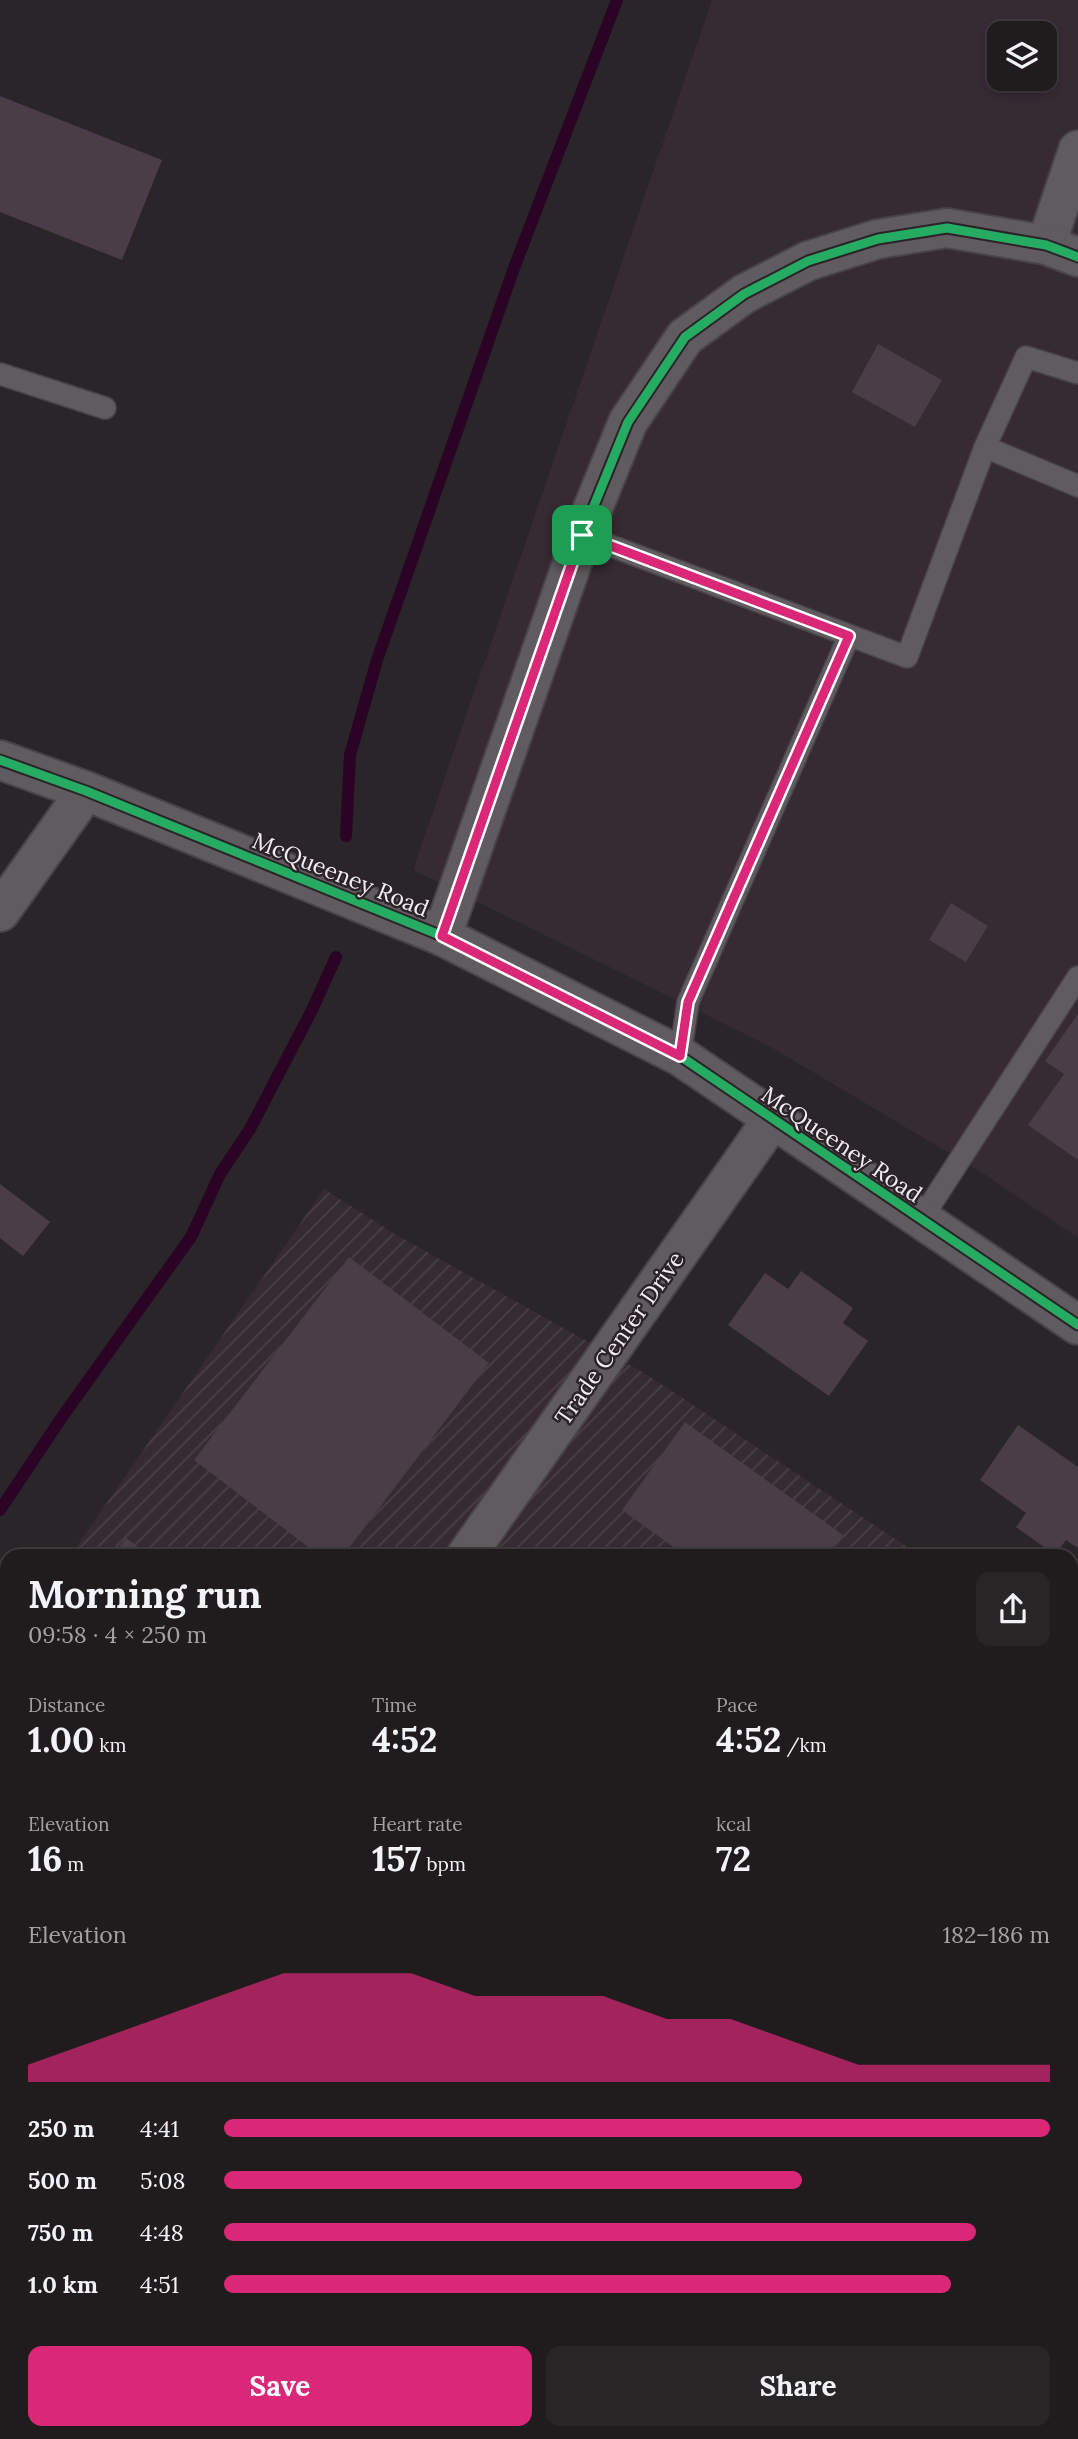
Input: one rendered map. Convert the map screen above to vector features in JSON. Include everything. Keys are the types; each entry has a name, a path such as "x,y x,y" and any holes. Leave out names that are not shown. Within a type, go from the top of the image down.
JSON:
{"street":[{"path":"442,936 582,535 628,422 685,337 744,294 808,261 878,239 947,228 1062,251 1078,150"},
{"name":"McQueeney Road","path":"0,760 86,791 442,936 680,1056 920,1221 1078,1325"},
{"path":"0,912 86,791"},
{"name":"Trade Center Drive","path":"471,1549 772,1120"}],"lane":[{"path":"582,535 907,657 985,447 1026,357 1078,373"},
{"path":"0,374 105,408"},
{"path":"985,447 1078,486"},
{"path":"680,1056 688,1002 849,636"},
{"path":"920,1221 1078,977"}],"shaded area":[{"path":"712,0 1078,0 1078,1238 984,1174 769,1046 413,870"},
{"path":"324,1189 395,1234 646,1374 910,1549 75,1549"}],"building":[{"path":"0,96 162,160 122,260 0,212"},
{"path":"878,344 942,380 915,427 852,392"},
{"path":"951,903 988,926 966,962 929,940"},
{"path":"1078,1014 1078,1160 1028,1125 1064,1074 1045,1061"},
{"path":"0,1184 50,1222 23,1256 0,1238"},
{"path":"349,1257 489,1363 348,1549 311,1549 194,1460"},
{"path":"801,1271 853,1308 843,1323 868,1341 829,1396 728,1325 765,1273 788,1289"},
{"path":"685,1422 843,1535 833,1549 676,1549 622,1510"},
{"path":"1018,1425 1078,1467 1078,1548 1066,1540 1059,1549 1047,1549 1016,1527 1026,1513 980,1480"},
{"path":"126,1538 141,1549 117,1549"}],"waterway":[{"path":"346,836 350,755 377,660 514,268 617,0"},
{"path":"0,1510 62,1417 191,1237 220,1174 250,1129 312,1010 336,957"}],"cycle path":[{"path":"442,936 582,535 628,422 685,337 744,294 808,261 878,239 947,228 1046,245 1078,257"},
{"path":"0,760 86,791 442,936 680,1056 1078,1325"}],"route":[{"path":"582,535 849,636 688,1002 680,1056 442,936 582,535"}]}
